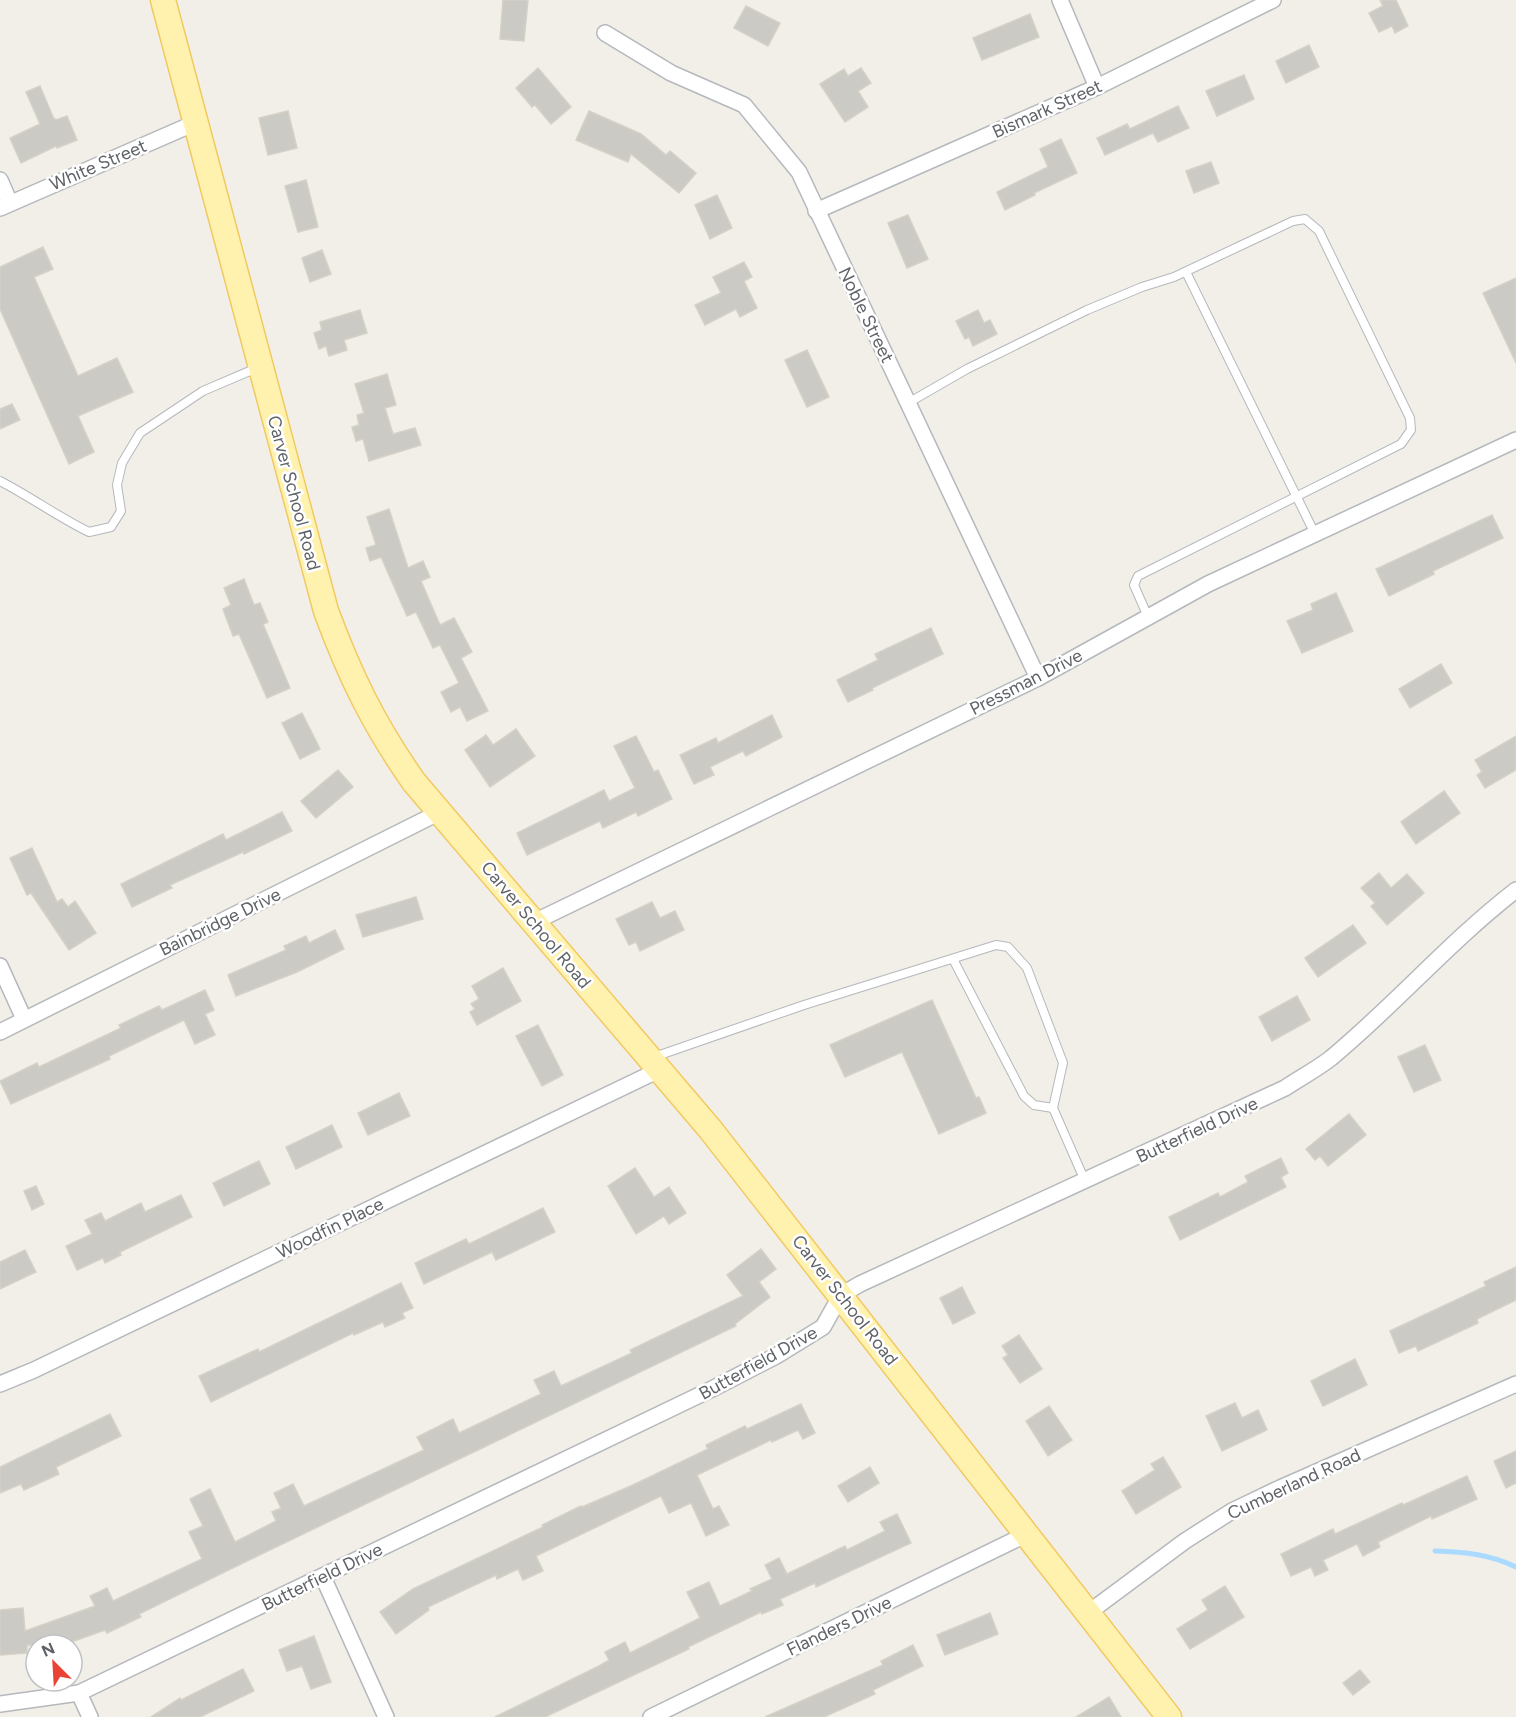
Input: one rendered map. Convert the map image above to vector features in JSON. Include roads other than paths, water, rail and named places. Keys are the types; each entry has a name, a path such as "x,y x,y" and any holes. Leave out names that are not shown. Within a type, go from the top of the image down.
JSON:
{"main road":[{"name":"Carver School Road","path":"162,0 326,611 346,666 388,746 414,782 717,1137 1169,1717"}],"street":[{"path":"1060,0 1097,87"},
{"name":"Bismark Street","path":"816,211 1097,87 1273,0"},
{"name":"Noble Street","path":"605,33 671,73 744,105 799,172 1038,678"},
{"name":"White Street","path":"5,205 195,123"},
{"path":"0,180 5,205"},
{"name":"Pressman Drive","path":"534,922 1038,678 1208,584 1516,440"},
{"name":"Bainbridge Drive","path":"0,1032 440,812"},
{"name":"Butterfield Drive","path":"84,1691 712,1389 776,1356 823,1327 841,1295 860,1284 1285,1088 1329,1060 1375,1020 1457,941 1516,890"},
{"path":"0,966 24,1019"},
{"name":"Woodfin Place","path":"0,1384 34,1370 654,1064"},
{"name":"Cumberland Road","path":"1088,1613 1185,1541 1232,1511 1516,1384"},
{"name":"Flanders Drive","path":"651,1717 1027,1534"},
{"path":"322,1577 386,1717"},
{"path":"79,1693 90,1717"},
{"name":"Butterfield Drive","path":"0,1704 79,1693"}],"lane":[{"path":"908,403 967,369 1087,310 1186,272 1293,221 1305,219 1319,231 1410,418 1411,430 1401,444 1138,576 1134,585 1148,617"},
{"path":"1186,272 1315,534"},
{"path":"0,481 34,499 64,520 89,532 111,526 121,511 117,486 122,463 140,433 202,391 260,367"},
{"path":"654,1064 804,1005 996,945 1008,947 1027,968 1063,1063 1053,1108 1085,1181"},
{"path":"953,959 1024,1096 1034,1105 1053,1108"}],"waterway":[{"path":"1435,1551 1476,1554 1516,1567"}]}
